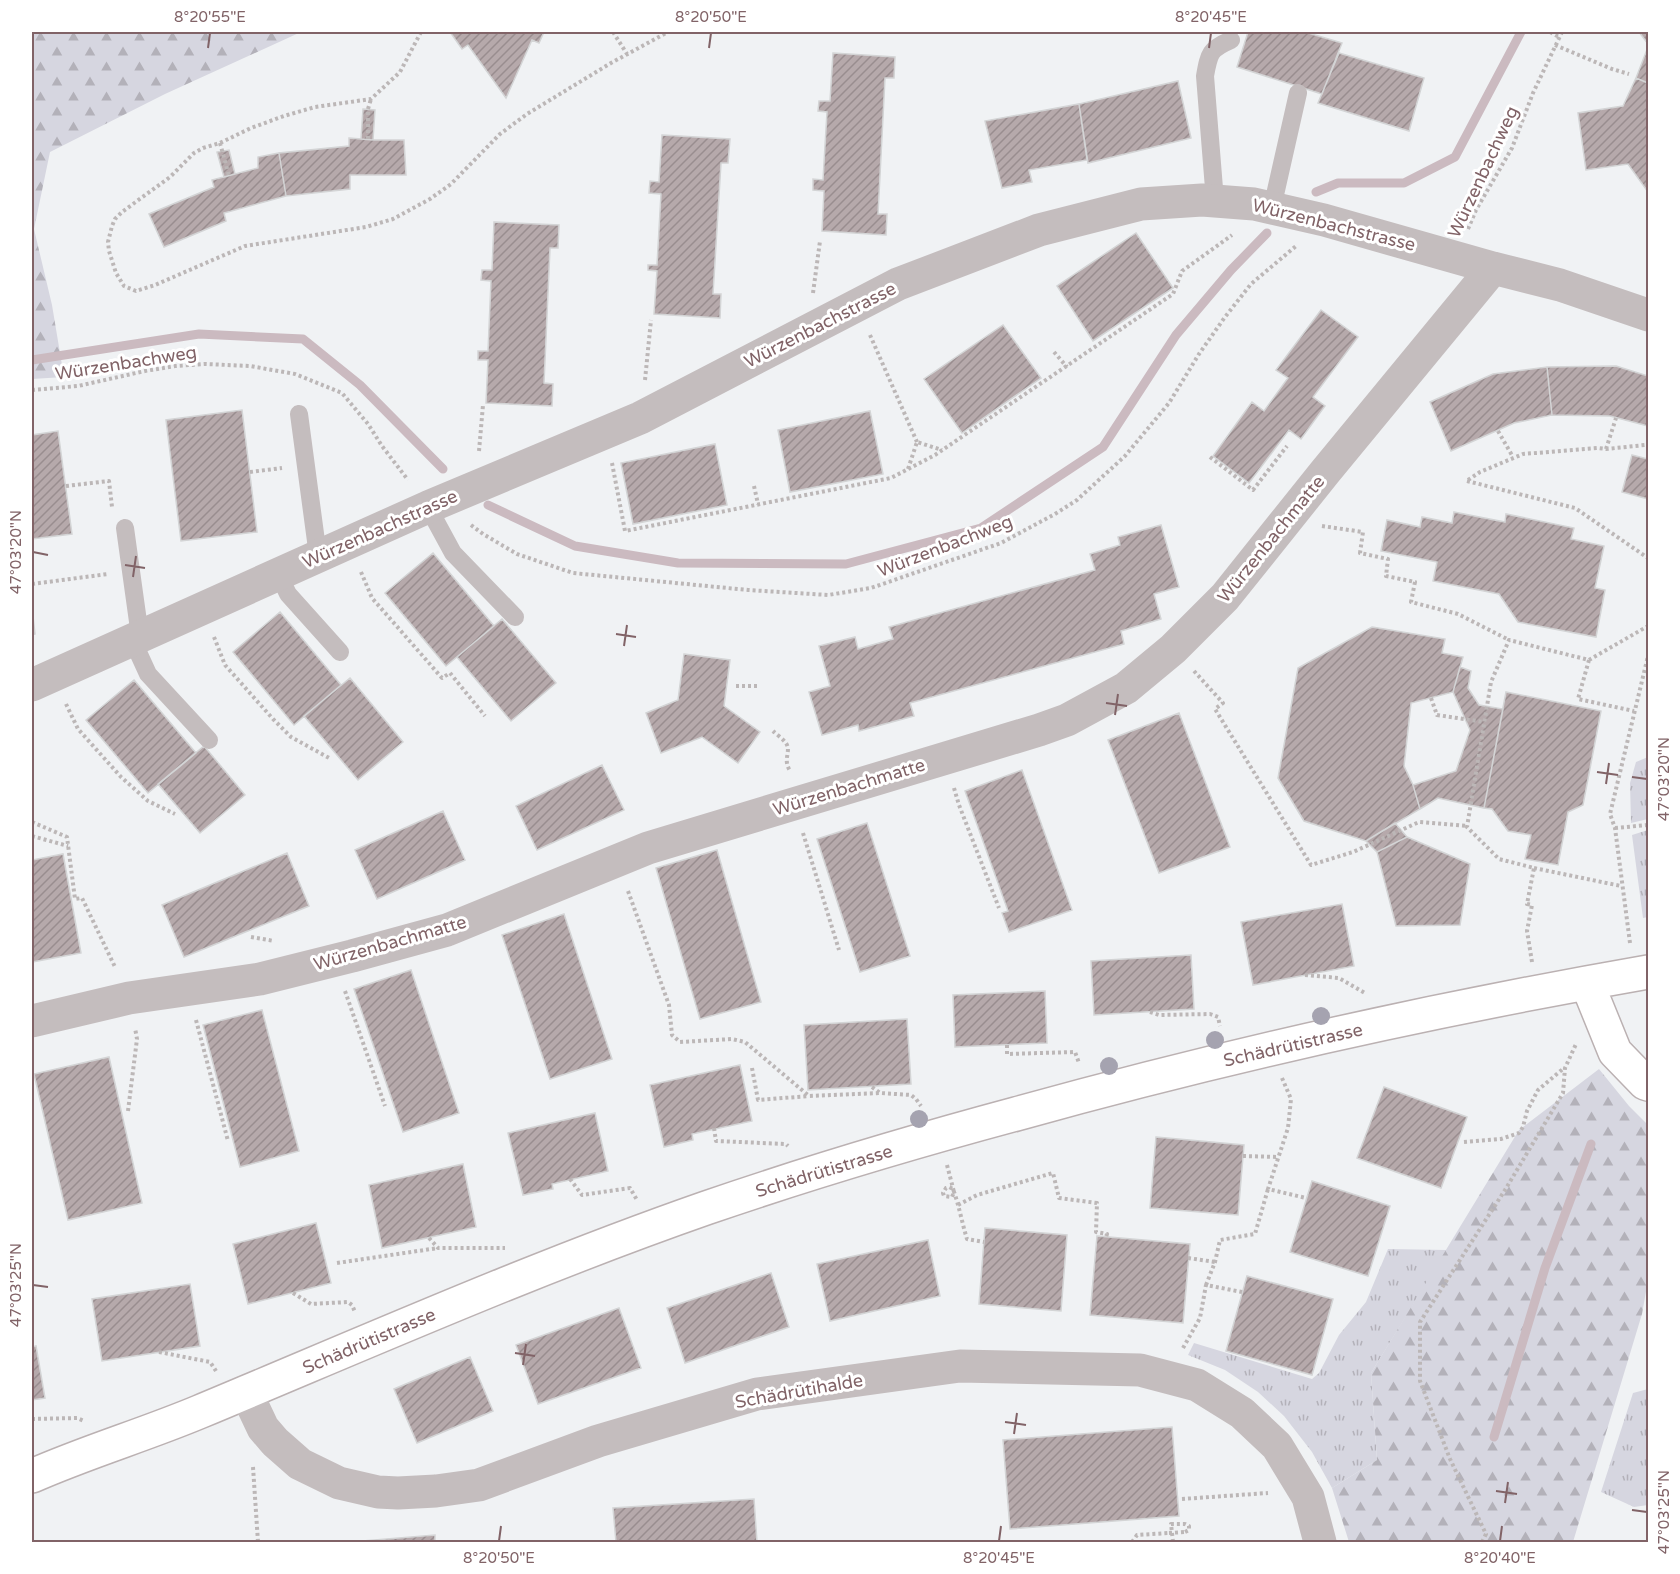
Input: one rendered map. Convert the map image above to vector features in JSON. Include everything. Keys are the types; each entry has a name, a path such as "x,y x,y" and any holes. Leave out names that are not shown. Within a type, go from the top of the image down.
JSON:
{"main road":[{"name":"Schädrütistrasse","path":"32,1476 162,1427 539,1270 787,1181 1124,1084 1409,1018 1648,972"},
{"path":"1587,983 1615,1052 1644,1083 1648,1084"}],"street":[{"name":"Würzenbachstrasse","path":"42,680 348,542 419,495 487,483 652,412 898,284 1039,230 1141,204 1202,200 1244,204 1324,220 1560,285 1648,315"},
{"name":"Würzenbachmatte","path":"32,1021 129,998 260,979 447,930 648,848 1067,720 1126,688 1173,649 1225,597 1493,268"},
{"name":"Schädrütihalde","path":"246,1392 263,1428 300,1464 339,1483 378,1492 398,1493 479,1485 598,1441 757,1394 960,1366 1140,1370 1197,1384 1242,1413 1277,1446 1308,1497 1320,1542"}],"lane":[{"path":"1231,40 1217,46 1209,57 1205,76 1244,204"},
{"path":"1244,204 1299,93"},
{"path":"299,414 318,556"},
{"path":"419,495 453,553 515,617"},
{"path":"125,528 136,637 148,674 209,740"},
{"path":"278,573 288,594 340,652"}],"path":[{"path":"368,139 368,109 371,99 400,72 421,32"},
{"path":"613,32 627,54"},
{"path":"371,99 315,107 284,116 194,153 170,177 115,219 108,242 109,251 116,273 124,286 136,291 155,285 245,246 366,227 393,219 430,199 451,184 500,134 527,114 668,32"},
{"path":"1550,32 1559,37"},
{"name":"Würzenbachweg","path":"1458,258 1468,227 1512,148 1533,93 1562,32"},
{"path":"1555,45 1611,69 1629,74"},
{"path":"220,143 229,176"},
{"path":"606,433 625,531 891,478 943,451 1173,294 1182,271 1241,228 1244,204"},
{"name":"Würzenbachweg","path":"467,522 517,554 573,573 748,590 828,595 871,588 1001,543 1077,500 1125,456 1170,403 1199,354 1251,284 1324,220"},
{"path":"820,241 812,306 822,323"},
{"path":"857,306 917,442 908,470"},
{"path":"651,320 643,394 652,412"},
{"path":"1054,352 1067,367"},
{"name":"Würzenbachweg","path":"32,390 78,386 145,371 195,365 250,366 295,374 342,393 369,424 382,446 419,495"},
{"path":"483,405 478,464 487,483"},
{"path":"1606,449 1616,418"},
{"path":"1498,430 1513,458"},
{"path":"917,442 943,451"},
{"path":"1210,456 1253,490 1287,446"},
{"path":"1646,446 1523,454 1480,472 1467,481 1575,508 1648,558"},
{"path":"250,472 284,468"},
{"path":"754,486 758,504"},
{"path":"1311,525 1363,532 1360,553 1388,559 1386,576 1415,582 1412,602 1458,614 1509,640 1589,660 1648,626"},
{"path":"348,542 372,598 442,678 450,673 485,716"},
{"path":"32,584 110,573"},
{"path":"201,608 225,665 291,737 331,759"},
{"path":"1467,826 1491,682 1509,640"},
{"path":"1173,649 1223,703 1215,709 1311,865 1353,852 1419,822 1467,826 1499,860 1621,886"},
{"path":"1630,943 1615,828 1610,814 1648,656"},
{"path":"1589,660 1578,699 1634,711"},
{"path":"42,680 78,729 121,777 148,801 175,814"},
{"path":"736,686 758,686"},
{"path":"1431,698 1437,715 1484,722"},
{"path":"773,731 786,742 788,747 786,763 803,782 800,802 838,950"},
{"path":"945,758 959,805 999,908"},
{"path":"32,822 67,837 75,899 82,898 129,998 137,1039 128,1111"},
{"path":"1615,828 1648,825"},
{"path":"32,836 68,846"},
{"path":"1532,962 1527,931 1532,905 1527,904 1533,867"},
{"path":"632,905 669,1005 672,1035 675,1039 680,1042 732,1039 745,1042 809,1096"},
{"path":"336,960 348,1003 385,1107"},
{"path":"1305,975 1339,978 1365,993"},
{"path":"191,988 197,1025 228,1141"},
{"path":"1150,1012 1159,1015 1210,1014 1218,1017 1220,1026"},
{"path":"1464,1142 1501,1139 1519,1133 1538,1090 1564,1068 1576,1044"},
{"path":"1007,1045 1007,1054 1075,1052 1078,1063"},
{"path":"752,1068 758,1100 880,1093 911,1095 921,1107"},
{"path":"1482,1542 1486,1534 1450,1459 1420,1381 1420,1322 1505,1190 1563,1093 1564,1068"},
{"path":"1179,1355 1200,1318 1206,1285 1220,1240 1255,1234 1288,1128 1291,1099 1281,1074"},
{"path":"872,1087 880,1093"},
{"path":"714,1128 716,1141 786,1144 788,1146"},
{"path":"1243,1156 1279,1157"},
{"path":"947,1162 951,1182 954,1192 949,1198 943,1193 946,1188 953,1189 955,1193 967,1239 984,1242"},
{"path":"958,1205 977,1195 1053,1173 1059,1197 1097,1203 1096,1232 1107,1234 1106,1237"},
{"path":"570,1179 582,1195 630,1188 637,1200"},
{"path":"1268,1189 1306,1198"},
{"path":"429,1238 438,1248"},
{"path":"337,1263 438,1248 505,1248 513,1253"},
{"path":"1188,1258 1215,1262"},
{"path":"1206,1285 1242,1292"},
{"path":"293,1293 311,1304 348,1302 355,1312"},
{"path":"159,1352 210,1362 216,1371"},
{"path":"32,1419 77,1418 90,1424"},
{"path":"253,1461 258,1542"},
{"path":"1182,1499 1304,1490"},
{"path":"1132,1542 1137,1536 1169,1533 1185,1532 1189,1526 1171,1524 1173,1542"}],"green space":[{"path":"32,32 301,32 165,94 50,152 34,229 52,305 64,377 32,379"},
{"path":"1648,757 1648,819 1631,823 1630,783 1636,762"},
{"path":"1648,830 1648,917 1643,918 1632,835"},
{"path":"1599,1069 1648,1125 1648,1280 1642,1314 1573,1542 1349,1542 1332,1488 1377,1460 1371,1373 1519,1130"},
{"path":"1388,1249 1447,1250 1371,1373 1377,1460 1332,1488 1312,1452 1284,1416 1258,1392 1225,1370 1188,1355 1194,1343 1312,1379 1319,1373 1339,1335 1366,1302"},
{"path":"1648,1389 1648,1505 1634,1507 1601,1492 1633,1393"}],"building":[{"path":"450,32 544,32 539,43 532,40 506,98 468,45 462,49"},
{"path":"1248,32 1305,32 1342,43 1322,94 1237,67"},
{"path":"1639,32 1648,32 1648,44"},
{"path":"1648,47 1648,83 1636,78"},
{"path":"833,53 895,57 894,78 885,78 878,214 887,214 886,235 822,231 824,191 813,190 813,179 823,180 827,112 818,111 819,101 830,101"},
{"path":"1339,53 1424,78 1409,131 1318,103"},
{"path":"1636,78 1648,83 1648,192 1628,164 1586,170 1578,113 1623,106"},
{"path":"1178,81 1191,138 1088,163 1079,104"},
{"path":"1079,104 1087,160 1029,170 1032,182 1002,188 985,121"},
{"path":"363,109 375,110 373,140 361,139"},
{"path":"662,135 730,139 728,163 721,163 713,294 721,294 720,318 654,314 657,271 648,270 648,265 657,265 661,194 649,193 650,181 659,182"},
{"path":"349,138 404,140 406,175 350,175 350,189 286,196 279,153 349,146"},
{"path":"229,150 235,174 224,177 217,152"},
{"path":"279,153 286,196 224,213 226,221 164,247 149,214 214,187 212,180 258,168 258,157"},
{"path":"494,222 559,225 558,248 550,248 544,383 553,384 552,406 486,403 488,360 478,360 478,351 488,351 491,281 481,280 482,270 492,270"},
{"path":"1136,233 1173,288 1093,341 1057,286"},
{"path":"1321,310 1358,337 1313,397 1325,406 1301,439 1289,430 1249,483 1213,456 1252,402 1264,411 1288,378 1276,370"},
{"path":"1003,325 1041,378 962,433 924,379"},
{"path":"1616,366 1648,376 1648,426 1610,416 1552,415 1547,367"},
{"path":"1547,367 1552,415 1514,423 1451,451 1430,402 1493,374"},
{"path":"242,410 257,532 181,541 166,420"},
{"path":"870,411 883,474 790,492 778,430"},
{"path":"58,431 72,534 32,539 32,435"},
{"path":"715,444 727,505 633,524 621,463"},
{"path":"1632,455 1648,459 1648,499 1622,492"},
{"path":"1454,512 1505,522 1506,514 1574,528 1571,539 1604,546 1595,588 1605,590 1596,637 1518,622 1499,594 1433,581 1437,562 1381,551 1387,520 1420,527 1422,517 1452,523"},
{"path":"1161,525 1179,587 1154,594 1161,619 1121,631 1124,644 910,703 914,716 859,731 858,725 822,735 809,692 830,686 819,646 855,637 858,649 893,639 889,627 1095,570 1090,554 1120,545 1118,537"},
{"path":"433,553 494,626 446,666 385,593"},
{"path":"32,608 35,634 32,635"},
{"path":"280,612 341,685 294,725 233,652"},
{"path":"502,619 556,683 511,721 457,657"},
{"path":"1372,627 1445,639 1442,653 1463,657 1453,692 1411,703 1404,766 1413,785 1420,809 1366,841 1304,821 1278,778 1298,668"},
{"path":"684,654 730,660 724,706 760,732 738,763 702,737 661,753 646,713 678,700"},
{"path":"1460,667 1471,671 1468,688 1479,705 1503,709 1484,808 1438,798 1420,809 1413,785 1456,771 1470,730 1453,692"},
{"path":"350,678 403,742 358,780 304,716"},
{"path":"134,680 196,753 148,793 86,720"},
{"path":"1506,692 1601,711 1583,805 1568,812 1558,865 1525,859 1531,835 1508,831 1492,809 1484,808"},
{"path":"1179,713 1230,847 1159,873 1108,740"},
{"path":"204,746 245,795 200,833 158,784"},
{"path":"602,765 624,810 537,850 516,806"},
{"path":"1022,770 1072,910 1009,932 1002,913 1008,911 965,791"},
{"path":"443,811 465,860 377,899 355,850"},
{"path":"867,823 910,956 860,972 817,839"},
{"path":"1395,823 1407,837 1377,852 1366,841"},
{"path":"1407,837 1470,864 1460,925 1396,926 1377,852"},
{"path":"717,850 761,1002 700,1019 656,868"},
{"path":"287,853 309,906 184,957 162,905"},
{"path":"63,854 81,953 32,962 32,860"},
{"path":"1342,904 1354,966 1253,985 1241,922"},
{"path":"564,914 612,1059 550,1079 502,935"},
{"path":"1191,955 1194,1009 1094,1015 1091,961"},
{"path":"411,970 459,1113 403,1132 354,989"},
{"path":"1045,991 1047,1043 955,1047 953,995"},
{"path":"262,1010 299,1151 240,1167 203,1025"},
{"path":"907,1019 911,1084 808,1090 804,1025"},
{"path":"109,1057 142,1203 68,1220 34,1074"},
{"path":"740,1065 752,1121 692,1134 693,1140 664,1147 650,1085"},
{"path":"1384,1087 1467,1117 1441,1188 1357,1158"},
{"path":"595,1113 608,1171 552,1184 553,1189 523,1195 508,1133"},
{"path":"1156,1137 1244,1145 1238,1215 1150,1208"},
{"path":"463,1164 476,1227 382,1248 369,1185"},
{"path":"1312,1181 1390,1206 1368,1276 1290,1252"},
{"path":"316,1223 331,1283 248,1304 233,1244"},
{"path":"985,1228 1067,1235 1061,1311 979,1304"},
{"path":"1097,1236 1190,1244 1183,1323 1090,1315"},
{"path":"928,1240 940,1296 830,1321 817,1264"},
{"path":"771,1273 789,1327 685,1363 667,1308"},
{"path":"1247,1276 1333,1299 1312,1375 1226,1351"},
{"path":"190,1284 200,1346 102,1361 92,1299"},
{"path":"619,1308 641,1368 538,1404 516,1345"},
{"path":"36,1346 45,1398 32,1400 32,1347"},
{"path":"470,1357 493,1411 417,1443 394,1389"},
{"path":"1172,1427 1179,1516 1010,1529 1003,1440"},
{"path":"754,1499 757,1542 616,1542 613,1508"},
{"path":"435,1535 435,1542 350,1542"}],"waterway":[{"path":"1316,192 1338,183 1404,183 1455,157 1521,32"},
{"path":"488,505 575,546 678,563 846,564 981,528 1103,447 1176,335 1231,270 1267,233"},
{"path":"32,360 199,334 303,339 360,385 443,469"},
{"path":"1494,1437 1545,1268 1591,1144"}]}
